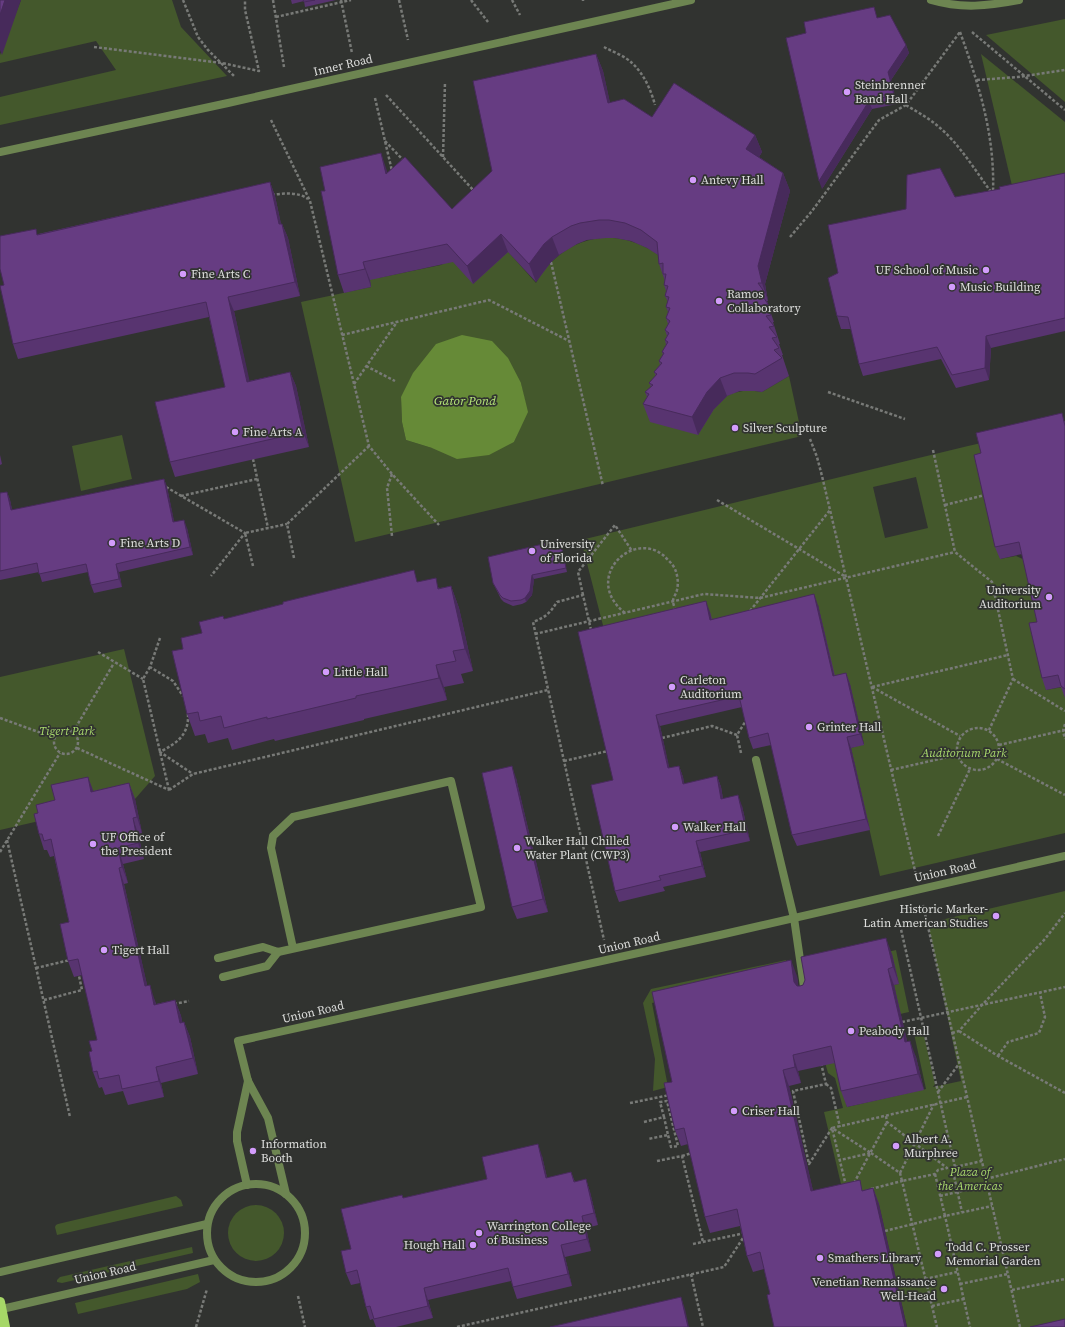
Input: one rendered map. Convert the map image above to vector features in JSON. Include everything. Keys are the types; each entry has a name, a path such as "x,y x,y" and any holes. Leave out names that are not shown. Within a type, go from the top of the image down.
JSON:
{"main road":[{"path":"1,1305 6,1327"}],"street":[{"name":"Inner Road","path":"0,152 691,0"},
{"path":"931,0 958,6 988,6 1019,0"},
{"path":"756,760 794,918 805,997"},
{"path":"218,958 263,947 278,952 481,907 451,781 293,817 273,836 271,848 293,948"},
{"name":"Union Road","path":"286,1194 268,1118 248,1081 238,1041 794,918 1065,856"},
{"path":"223,977 267,966 278,952"},
{"name":"Union Road","path":"248,1081 237,1132 237,1141 248,1185"},
{"name":"Union Road","path":"258,1184 271,1186 286,1194 300,1210 304,1222 305,1235 303,1248 298,1260 278,1277 266,1281 253,1282 241,1280 229,1275 214,1260 207,1244 207,1224 214,1206 222,1197 233,1189 248,1185 258,1184"},
{"name":"Union Road","path":"0,1272 207,1224"},
{"name":"Union Road","path":"1,1305 214,1260"}],"path":[{"path":"183,0 198,37 208,50 235,77"},
{"path":"94,47 222,63 259,71 245,10 245,0"},
{"path":"273,0 284,67"},
{"path":"276,17 341,1 351,0"},
{"path":"399,0 408,40"},
{"path":"471,0 488,22"},
{"path":"512,0 520,15"},
{"path":"341,1 352,53"},
{"path":"790,237 812,211 878,120 906,105 960,32 977,80 991,140 994,170 992,195 960,149 940,128 926,117 906,105"},
{"path":"972,32 1065,110"},
{"path":"604,47 632,62 652,92 655,105"},
{"path":"977,80 1025,76 1065,70"},
{"path":"443,158 386,95 480,197 443,158 445,82"},
{"path":"375,98 392,172"},
{"path":"271,120 310,201 369,446 392,474 439,525"},
{"path":"385,141 406,163"},
{"path":"267,196 274,194 295,194 306,197 310,201"},
{"path":"551,262 603,486"},
{"path":"342,335 489,300 569,341"},
{"path":"354,384 398,322"},
{"path":"366,366 396,381"},
{"path":"828,392 904,419"},
{"path":"810,439 818,457 1020,1327"},
{"path":"211,576 245,534 286,524 369,446"},
{"path":"933,450 955,552 992,582 1008,655 1013,680 989,730"},
{"path":"253,459 268,528"},
{"path":"392,474 387,488 392,536"},
{"path":"181,496 257,479"},
{"path":"166,487 245,534 253,566"},
{"path":"945,505 985,495"},
{"path":"717,500 846,577"},
{"path":"747,615 830,510"},
{"path":"286,524 294,558"},
{"path":"592,634 578,572 615,525 632,551"},
{"path":"625,613 617,607 611,598 608,588 608,577 618,559 627,552 637,549 649,549 660,552 675,568 678,579 677,590 673,601 676,613"},
{"path":"535,634 704,594 760,598 955,552"},
{"path":"583,595 557,602 551,611 543,618 533,622 604,940"},
{"path":"160,638 150,667 143,679 169,790"},
{"path":"98,652 114,663 143,679"},
{"path":"872,687 1008,655"},
{"path":"72,732 114,663"},
{"path":"150,667 173,681 185,701"},
{"path":"1013,680 1065,711"},
{"path":"872,687 960,736"},
{"path":"169,790 193,774 548,690"},
{"path":"160,752 175,744 185,733 188,712"},
{"path":"0,718 55,738"},
{"path":"1065,724 1065,739"},
{"path":"662,738 712,726 737,735"},
{"path":"977,727 989,730 994,734 999,745 997,759 993,764 982,770 970,769 964,766 957,755 956,748 960,736 970,729 977,727"},
{"path":"64,730 72,732 77,737 77,748 72,754 68,755 60,753 55,748 55,738 64,730"},
{"path":"999,745 1064,730"},
{"path":"77,748 169,790"},
{"path":"564,761 608,750"},
{"path":"160,752 193,774"},
{"path":"0,852 60,753"},
{"path":"891,770 957,755"},
{"path":"997,759 1065,795"},
{"path":"938,836 970,769"},
{"path":"7,840 70,1117"},
{"path":"952,1033 959,1031 1045,939 1065,913"},
{"path":"900,925 938,1092 962,1212"},
{"path":"36,968 70,960"},
{"path":"44,1000 82,990 79,976"},
{"path":"902,1022 1065,987"},
{"path":"998,1056 1008,1042 1039,1033 1045,1017 1040,993"},
{"path":"170,1005 189,1001"},
{"path":"959,1031 998,1056 1065,1093"},
{"path":"820,1062 826,1084 831,1088 840,1126"},
{"path":"938,1092 959,1064"},
{"path":"826,1084 793,1091 809,1164 832,1128 967,1097"},
{"path":"630,1103 677,1093"},
{"path":"667,1101 674,1123 678,1146 671,1147 664,1117 660,1102 667,1101"},
{"path":"900,1174 934,1104"},
{"path":"852,1187 887,1122 886,1116"},
{"path":"644,1122 664,1117"},
{"path":"887,1122 947,1168"},
{"path":"832,1128 871,1152 900,1174 937,1327"},
{"path":"832,1128 847,1187"},
{"path":"648,1139 668,1135"},
{"path":"840,1160 871,1152"},
{"path":"657,1161 692,1153"},
{"path":"682,1156 703,1242"},
{"path":"986,1179 1065,1159"},
{"path":"864,1190 935,1174 938,1170 982,1161"},
{"path":"935,1174 970,1327"},
{"path":"940,1196 988,1185"},
{"path":"885,1231 992,1206"},
{"path":"457,1327 474,1325 724,1267 746,1232 693,1244"},
{"path":"925,1279 957,1272"},
{"path":"690,1274 702,1327"},
{"path":"960,1284 1008,1274"},
{"path":"1012,1290 1065,1278"},
{"path":"196,1327 207,1289"},
{"path":"298,1296 305,1327"},
{"path":"932,1306 964,1299"}],"green space":[{"path":"21,0 172,0 181,27 227,76 0,125 0,97 116,70 96,41 0,63 0,55"},
{"path":"1065,19 1065,102 986,35"},
{"path":"981,54 1065,122 1065,181 1014,194"},
{"path":"495,237 536,283 557,257 570,248 584,242 599,238 615,238 631,241 647,248 655,252 667,262 714,409 727,396 733,393 748,390 762,392 789,376 802,436 355,542 301,302 371,287 369,277 378,278 441,265","holes":["521,383 527,412 514,442 432,448 406,440 402,422 401,397"]},
{"name":"Auditorium Park","path":"1065,424 1000,559 1016,556 1025,560 1041,634 1046,690 1063,687 1065,697 1065,833 880,876 851,748 864,744 850,685 837,687 818,605 606,637 581,540 968,446","holes":["916,477 928,528 885,538 873,487"]},
{"path":"122,435 132,479 81,491 72,446"},
{"name":"Tigert Park","path":"124,649 155,776 135,799 0,830 0,677"},
{"name":"Plaza of the Americas","path":"1065,891 1065,1327 907,1327 879,1205 845,1201 824,1112 843,1108 835,1078 828,1073 824,1059 835,1057 847,1107 926,1089 913,1029 922,1027 935,1084 933,1087 961,1081 928,923"},
{"path":"896,950 909,1012 900,1014 894,985 898,984 866,957"},
{"path":"786,960 788,974 652,1003 668,1087 653,1091 655,1059 643,1003 651,989"},
{"path":"176,1196 181,1200 183,1206 57,1235 55,1227 58,1224"},
{"path":"256,1205 267,1207 276,1213 282,1222 284,1233 282,1244 276,1253 267,1259 256,1261 245,1259 236,1253 230,1244 228,1233 230,1222 236,1213 245,1207"},
{"path":"192,1247 193,1253 62,1283 57,1282 60,1277"},
{"path":"198,1274 200,1282 187,1289 78,1314 75,1303"}],"water":[{"name":"Gator Pond","path":"462,335 492,341 508,358 521,383 528,412 514,442 489,455 457,459 432,448 406,440 402,422 401,397 413,373 436,344"}],"building":[{"path":"0,0 5,0 0,15"},
{"path":"303,0 315,0 304,2"},
{"name":"Steinbrenner Band Hall","path":"874,7 877,18 890,15 906,45 888,72 894,95 869,101 819,181 786,38 806,33 804,22"},
{"path":"596,54 608,103 624,99 652,117 674,83 755,135 746,149 783,173 758,266 762,283 758,283 765,293 761,294 768,304 763,305 771,315 766,316 774,326 769,327 777,337 772,338 779,348 774,350 782,358 755,374 734,373 720,378 707,392 692,417 643,404 649,394 645,392 653,385 649,383 657,374 654,372 662,363 659,361 668,342 665,340 669,333 665,330 670,321 666,318 670,308 666,307 669,297 665,296 668,286 664,285 666,274 663,274 663,263 659,264 657,242 641,230 625,223 599,220 571,226 552,237 544,244 529,264 501,234 467,266 447,244 363,262 365,269 338,275 321,191 325,191 320,167 381,153 386,174 405,157 452,209 492,171 473,81"},
{"name":"Music Building","path":"940,168 955,197 1000,189 999,187 1065,173 1065,318 986,336 985,368 952,375 937,347 859,364 848,317 837,316 828,278 838,273 828,225 906,209 907,175"},
{"path":"270,182 279,224 282,224 295,282 228,297 247,382 290,372 303,432 170,462 155,402 225,387 206,302 13,344 0,286 4,285 0,269 0,236 36,229 37,235"},
{"name":"University Auditorium","path":"1062,413 1065,426 1065,689 1061,686 1058,675 1042,678 1029,623 1037,622 1019,542 995,547 974,455 981,453 976,433"},
{"name":"Fine Arts D","path":"164,479 173,522 184,520 190,547 116,564 119,579 91,585 86,564 39,574 37,563 0,571 0,493 7,492 11,510"},
{"path":"560,540 566,568 532,575 530,591 525,598 521,600 511,601 500,595 493,583 488,557"},
{"name":"Little Hall","path":"414,570 417,582 436,578 438,589 451,586 465,649 453,651 456,661 436,665 439,678 356,696 356,698 224,728 221,716 200,721 198,712 187,714 172,651 183,649 181,638 202,633 199,622 223,616 224,619 283,604 283,602"},
{"path":"814,594 833,676 846,673 860,734 847,737 866,819 792,835 768,733 749,738 739,696 656,715 668,768 679,766 683,784 717,776 721,799 738,795 746,830 696,841 702,866 659,876 661,880 615,891 591,785 613,780 578,632 706,601 710,620"},
{"name":"Walker Hall Chilled Water Plant (CWP3)","path":"512,766 543,899 512,907 482,773"},
{"name":"Tigert Hall","path":"88,777 91,792 129,783 137,817 133,818 138,843 118,848 122,867 119,868 145,986 150,985 154,1005 175,1000 180,1023 184,1022 193,1058 156,1067 159,1081 122,1089 119,1075 99,1079 97,1071 93,1072 89,1052 92,1051 89,1041 97,1040 78,959 68,961 60,924 69,922 51,839 44,841 42,834 39,834 34,814 38,813 36,805 55,800 51,785"},
{"path":"886,938 893,967 888,969 905,1042 910,1041 918,1074 841,1091 831,1046 793,1055 795,1067 783,1070 811,1191 860,1180 862,1191 873,1188 905,1327 774,1327 767,1295 770,1294 760,1252 747,1256 737,1209 705,1217 684,1128 675,1130 664,1083 672,1082 652,992 791,960 794,982 797,986 800,986 803,985 805,980 801,957"},
{"name":"Hough Hall","path":"538,1144 546,1178 571,1172 574,1182 586,1179 594,1213 582,1216 587,1239 561,1245 568,1274 513,1287 508,1268 424,1288 428,1306 374,1319 370,1306 366,1307 357,1270 346,1273 341,1251 351,1249 341,1209 402,1195 403,1198 487,1179 482,1157"},
{"path":"681,1297 688,1327 550,1327"},
{"path":"1065,1319 1065,1327 1030,1327"}],"place":[{"name":"Steinbrenner Band Hall","path":"847,92"},
{"name":"Antevy Hall","path":"693,180"},
{"name":"UF School of Music","path":"986,270"},
{"name":"Fine Arts C","path":"183,274"},
{"name":"Music Building","path":"952,287"},
{"name":"Ramos Collaboratory","path":"719,301"},
{"name":"Silver Sculpture","path":"735,428"},
{"name":"Fine Arts A","path":"235,432"},
{"name":"Fine Arts D","path":"112,543"},
{"name":"University of Florida","path":"532,551"},
{"name":"University Auditorium","path":"1049,597"},
{"name":"Little Hall","path":"326,672"},
{"name":"Carleton Auditorium","path":"672,687"},
{"name":"Grinter Hall","path":"809,727"},
{"name":"Walker Hall","path":"675,827"},
{"name":"UF Office of the President","path":"93,844"},
{"name":"Walker Hall Chilled Water Plant (CWP3)","path":"517,848"},
{"name":"Historic Marker- Latin American Studies","path":"996,916"},
{"name":"Tigert Hall","path":"104,950"},
{"name":"Peabody Hall","path":"851,1031"},
{"name":"Criser Hall","path":"734,1111"},
{"name":"Albert A. Murphree","path":"896,1146"},
{"name":"Information Booth","path":"253,1151"},
{"name":"Warrington College of Business","path":"479,1233"},
{"name":"Hough Hall","path":"473,1245"},
{"name":"Todd C. Prosser Memorial Garden","path":"938,1254"},
{"name":"Smathers Library","path":"820,1258"},
{"name":"Venetian Rennaissance Well-Head","path":"944,1289"}]}
